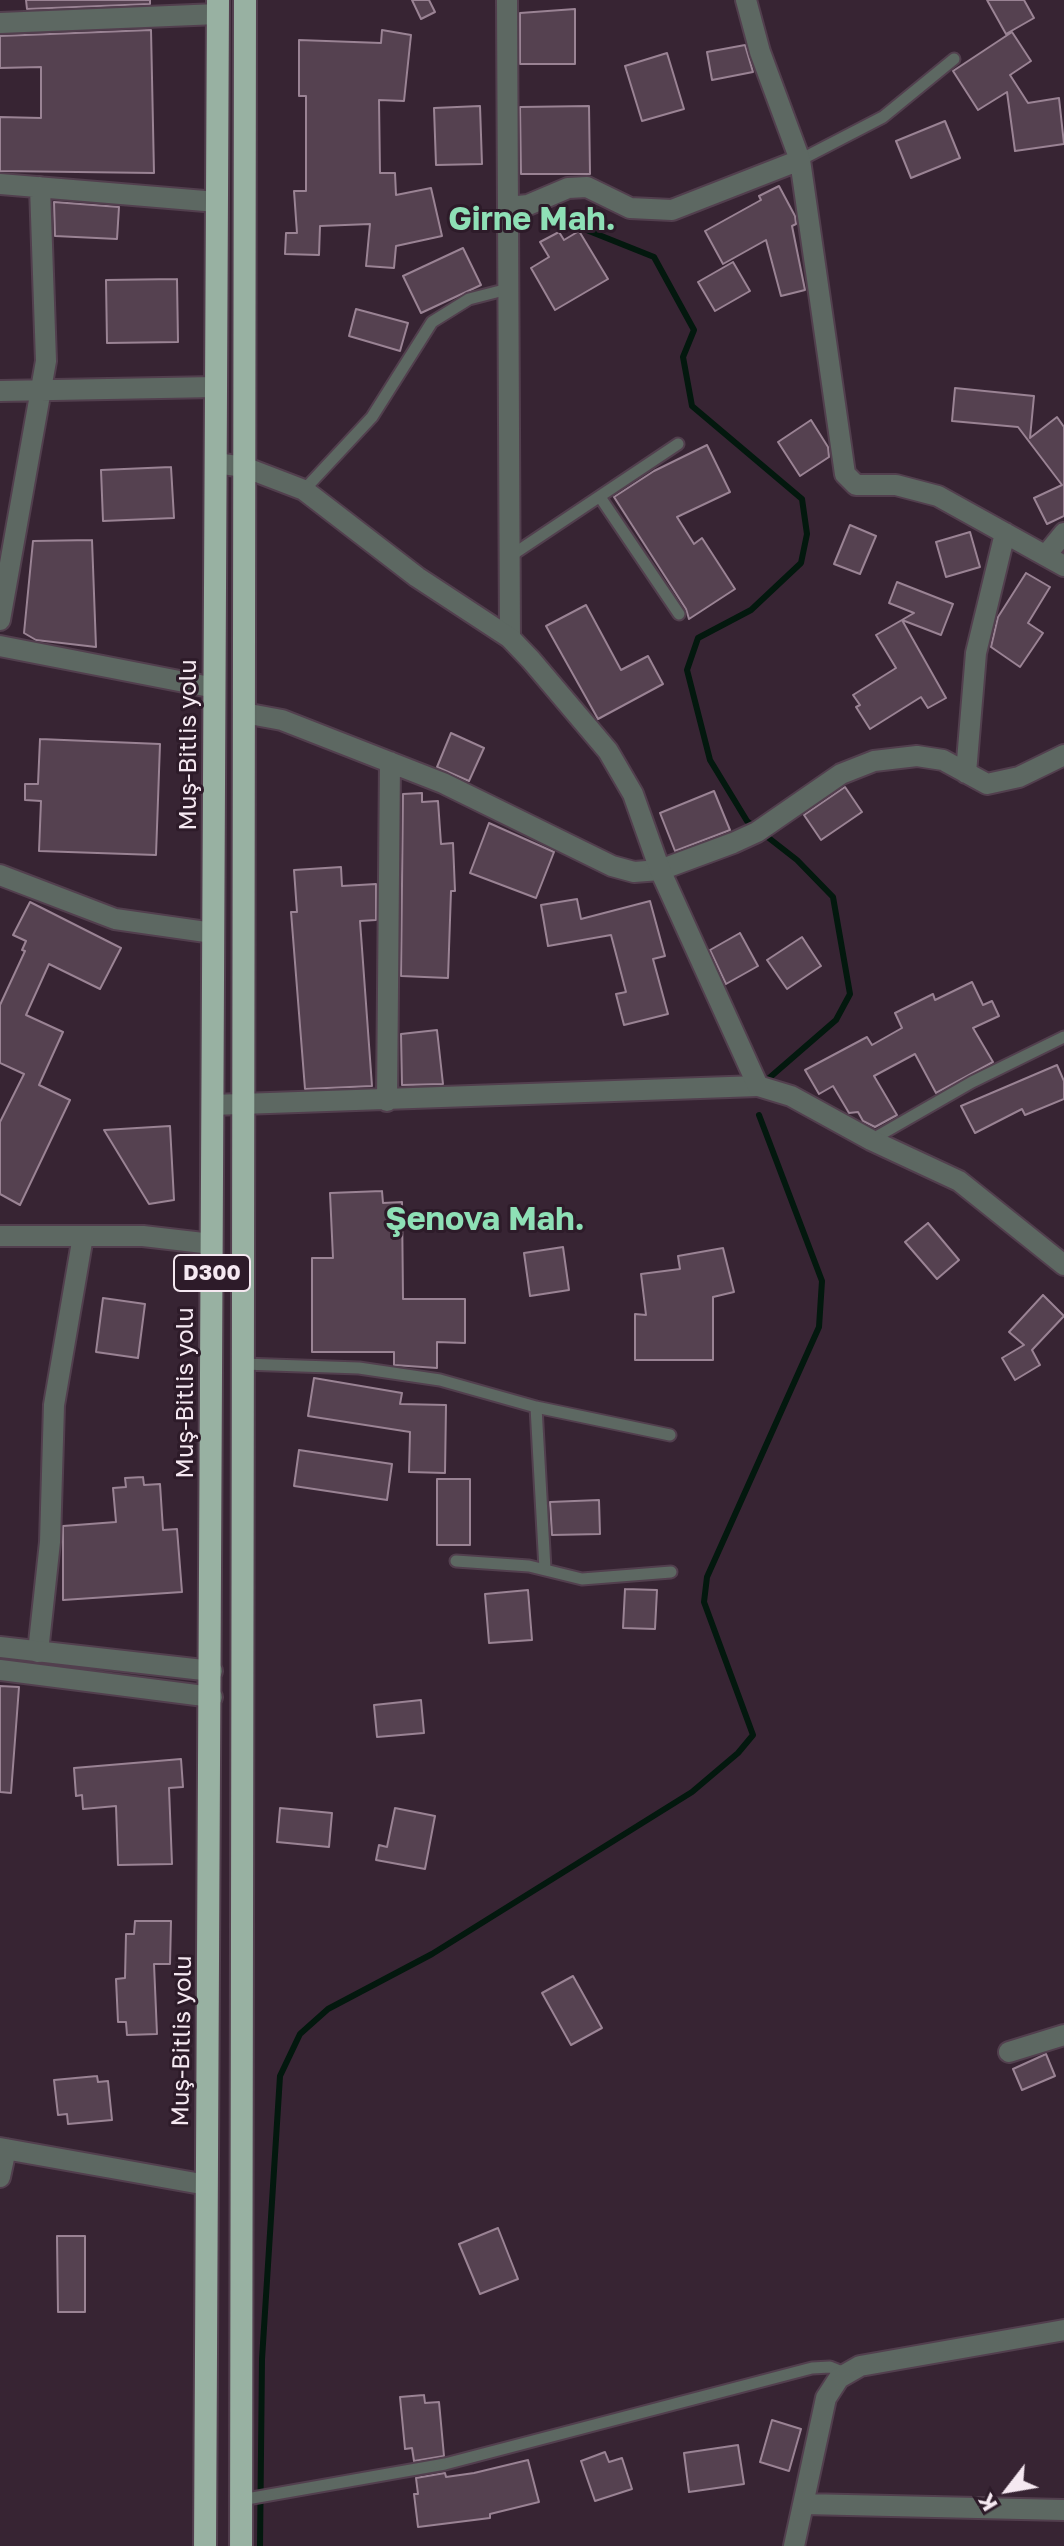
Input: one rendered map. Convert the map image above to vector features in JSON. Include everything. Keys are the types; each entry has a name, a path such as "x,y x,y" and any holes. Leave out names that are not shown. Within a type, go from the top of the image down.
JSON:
{"highway":[{"name":"D300","path":"241,2546 250,2500 243,1364 245,0"},
{"name":"Muş-Bitlis yolu","path":"205,2546 212,1697 211,1289 218,7"},
{"path":"211,1289 243,1288"},
{"path":"211,1366 243,1364"}],"street":[{"path":"507,0 510,638"},
{"path":"746,0 760,52 800,160 845,474 856,485 896,485 938,496 1055,560 1064,533"},
{"path":"0,23 218,7"},
{"path":"508,207 528,205 568,188 587,187 630,208 672,210 800,160"},
{"path":"0,184 217,202"},
{"path":"0,620 46,361 40,187"},
{"path":"0,391 216,387"},
{"path":"216,463 244,467 304,490 417,577 510,638 593,731 633,794 660,870 758,1086"},
{"path":"966,773 976,653 1005,533"},
{"path":"0,646 215,688"},
{"path":"244,713 282,720 443,783 612,866 634,872 660,870 757,832 841,774 874,761 917,756 943,760 987,784 1019,777 1064,755"},
{"path":"387,1101 390,762"},
{"path":"0,875 115,919 213,933"},
{"path":"212,1105 758,1086 791,1096 871,1140 959,1181 1064,1265"},
{"path":"0,1236 143,1236 212,1244"},
{"path":"38,1652 50,1542 54,1405 83,1236"},
{"path":"0,1647 212,1671"},
{"path":"0,1670 212,1697"},
{"path":"1009,2052 1064,2035"},
{"path":"0,2177 3,2148 207,2185"},
{"path":"794,2546 826,2398 845,2373 860,2366 1064,2330"},
{"path":"804,2504 1064,2510"}],"lane":[{"path":"800,160 883,117 954,59"},
{"path":"304,490 372,417 432,322 469,299 508,289"},
{"path":"509,557 678,444"},
{"path":"600,497 679,614"},
{"path":"871,1140 972,1082 1064,1037"},
{"path":"243,1364 318,1365 440,1380 536,1407 670,1435"},
{"path":"536,1407 545,1569"},
{"path":"456,1561 545,1569 564,1577 582,1579 671,1572"},
{"path":"250,2500 289,2495 537,2443 812,2368 830,2367 845,2373"}],"building":[{"path":"26,0 150,0 150,4 27,9"},
{"path":"412,0 429,0 435,12 421,19"},
{"path":"987,0 1024,0 1034,18 1006,34"},
{"path":"575,9 575,64 520,64 520,13"},
{"path":"151,30 154,173 0,171 0,117 41,118 41,67 0,68 0,36"},
{"path":"382,30 411,35 404,101 379,100 380,173 395,173 396,195 431,188 442,236 396,246 394,268 366,266 370,224 320,226 319,255 285,254 286,233 297,233 294,191 306,191 306,96 299,96 299,40 381,43"},
{"path":"1012,32 1031,61 1010,75 1028,103 1059,98 1064,144 1015,151 1007,92 978,110 953,71"},
{"path":"745,45 753,72 712,80 707,52"},
{"path":"667,53 684,109 642,121 625,66"},
{"path":"480,106 482,164 436,165 434,108"},
{"path":"589,106 590,174 521,174 520,107"},
{"path":"945,121 960,158 911,178 896,141"},
{"path":"779,186 795,216 796,224 792,226 805,290 781,296 766,240 723,264 705,231 761,200 759,196"},
{"path":"54,202 119,207 117,239 55,236"},
{"path":"579,231 608,279 555,310 531,268 549,257 540,242 559,232 564,240"},
{"path":"463,248 481,285 421,313 403,276"},
{"path":"733,262 750,291 715,311 698,282"},
{"path":"177,279 178,342 107,343 106,280"},
{"path":"356,309 408,323 400,351 349,336"},
{"path":"955,388 1034,396 1030,438 1057,417 1064,427 1064,516 1047,524 1034,498 1062,485 1018,427 952,421"},
{"path":"811,420 828,447 829,457 800,476 778,442"},
{"path":"707,445 730,492 677,517 694,544 702,538 735,589 689,619 686,609 614,497 654,471"},
{"path":"171,467 174,518 103,521 101,470"},
{"path":"850,525 876,536 860,574 834,564"},
{"path":"970,532 980,567 946,577 936,542"},
{"path":"92,540 96,647 36,640 24,633 33,541"},
{"path":"1026,573 1050,587 1028,623 1043,633 1020,667 991,647 998,617"},
{"path":"897,582 953,604 941,635 902,620 946,698 928,708 921,697 870,729 856,707 860,705 853,695 896,668 876,635 914,613 889,603"},
{"path":"586,605 621,670 648,656 663,684 598,719 546,626"},
{"path":"451,733 484,748 469,781 437,767"},
{"path":"40,739 160,744 156,855 39,851 41,801 25,800 25,784 38,784"},
{"path":"845,787 862,812 821,840 804,815"},
{"path":"714,791 730,830 675,851 660,813"},
{"path":"422,793 422,802 438,801 441,844 453,843 455,891 451,891 448,978 401,976 403,794"},
{"path":"489,823 554,852 536,898 470,873"},
{"path":"341,867 342,886 376,884 376,920 360,921 372,1086 305,1089 291,912 297,912 294,870"},
{"path":"577,899 581,919 650,901 665,956 653,959 668,1014 624,1025 616,994 626,992 611,935 548,946 541,905"},
{"path":"30,902 121,948 100,989 49,964 26,1015 63,1032 39,1085 70,1100 20,1205 0,1194 0,1122 24,1074 0,1063 0,1005 25,951 22,950 26,941 13,935"},
{"path":"740,933 758,966 726,984 710,950"},
{"path":"802,937 821,966 787,989 767,960"},
{"path":"972,982 983,1005 992,1001 999,1016 973,1028 993,1062 936,1093 915,1054 874,1076 897,1115 875,1127 863,1121 858,1112 849,1113 833,1086 819,1094 805,1070 867,1037 872,1045 902,1028 895,1013 933,994 935,1000"},
{"path":"437,1030 443,1084 402,1085 401,1034"},
{"path":"1057,1065 1064,1081 1064,1099 1025,1115 1022,1109 975,1133 961,1106"},
{"path":"170,1126 174,1200 149,1204 104,1130"},
{"path":"382,1191 383,1203 402,1202 403,1299 465,1299 465,1343 437,1342 437,1368 394,1365 394,1352 312,1352 312,1258 333,1258 330,1193"},
{"path":"928,1223 959,1260 937,1279 905,1242"},
{"path":"563,1247 569,1290 530,1296 524,1253"},
{"path":"723,1248 734,1292 713,1297 713,1360 635,1360 635,1314 646,1315 641,1274 680,1269 678,1256"},
{"path":"1043,1295 1064,1316 1032,1350 1040,1365 1015,1380 1002,1358 1024,1345 1009,1332"},
{"path":"103,1298 145,1304 138,1358 96,1352"},
{"path":"314,1378 402,1393 400,1404 446,1405 445,1473 409,1472 410,1432 308,1416"},
{"path":"299,1450 392,1464 387,1500 294,1486"},
{"path":"143,1477 144,1485 160,1484 163,1530 177,1529 182,1592 63,1600 63,1526 116,1522 113,1488 126,1487 125,1478"},
{"path":"437,1479 470,1479 470,1545 437,1545"},
{"path":"599,1500 600,1534 552,1535 550,1502"},
{"path":"625,1589 657,1590 655,1629 623,1628"},
{"path":"528,1590 532,1640 489,1643 485,1594"},
{"path":"0,1686 19,1687 11,1793 0,1792"},
{"path":"421,1700 424,1733 377,1737 374,1705"},
{"path":"181,1759 183,1787 169,1788 172,1864 118,1865 116,1806 83,1809 82,1795 76,1796 74,1768"},
{"path":"280,1808 332,1813 329,1847 277,1842"},
{"path":"395,1808 435,1816 425,1869 376,1860 379,1845 387,1847"},
{"path":"135,1921 171,1921 170,1964 154,1964 157,2034 127,2035 126,2022 118,2022 116,1979 125,1978 126,1934 134,1934"},
{"path":"573,1976 602,2028 571,2045 542,1993"},
{"path":"1046,2054 1055,2076 1022,2090 1013,2069"},
{"path":"97,2076 98,2082 108,2081 112,2120 68,2124 67,2114 58,2115 54,2080"},
{"path":"498,2228 518,2279 480,2294 459,2244"},
{"path":"57,2236 85,2236 85,2312 58,2312"},
{"path":"424,2395 425,2403 439,2402 444,2456 414,2461 412,2448 405,2449 400,2397"},
{"path":"772,2420 801,2429 789,2471 760,2462"},
{"path":"738,2445 744,2484 689,2492 684,2453"},
{"path":"605,2452 609,2462 622,2458 632,2489 595,2501 581,2461"},
{"path":"528,2460 539,2502 490,2514 490,2518 418,2527 414,2494 418,2494 416,2478 445,2473 446,2477 474,2473"}],"waterway":[{"path":"554,217 654,257 694,330 683,357 692,406 802,499 807,534 801,563 751,610 698,638 687,670 710,760 747,821 797,860 833,897 850,994 836,1020 768,1079"},
{"path":"260,2546 262,2359 280,2076 300,2034 328,2009 432,1954 692,1792 738,1753 753,1735 704,1602 707,1577 819,1327 822,1281 759,1115"}],"district":[{"name":"Girne Mah.","path":"532,220"},
{"name":"Şenova Mah.","path":"485,1220"}]}
